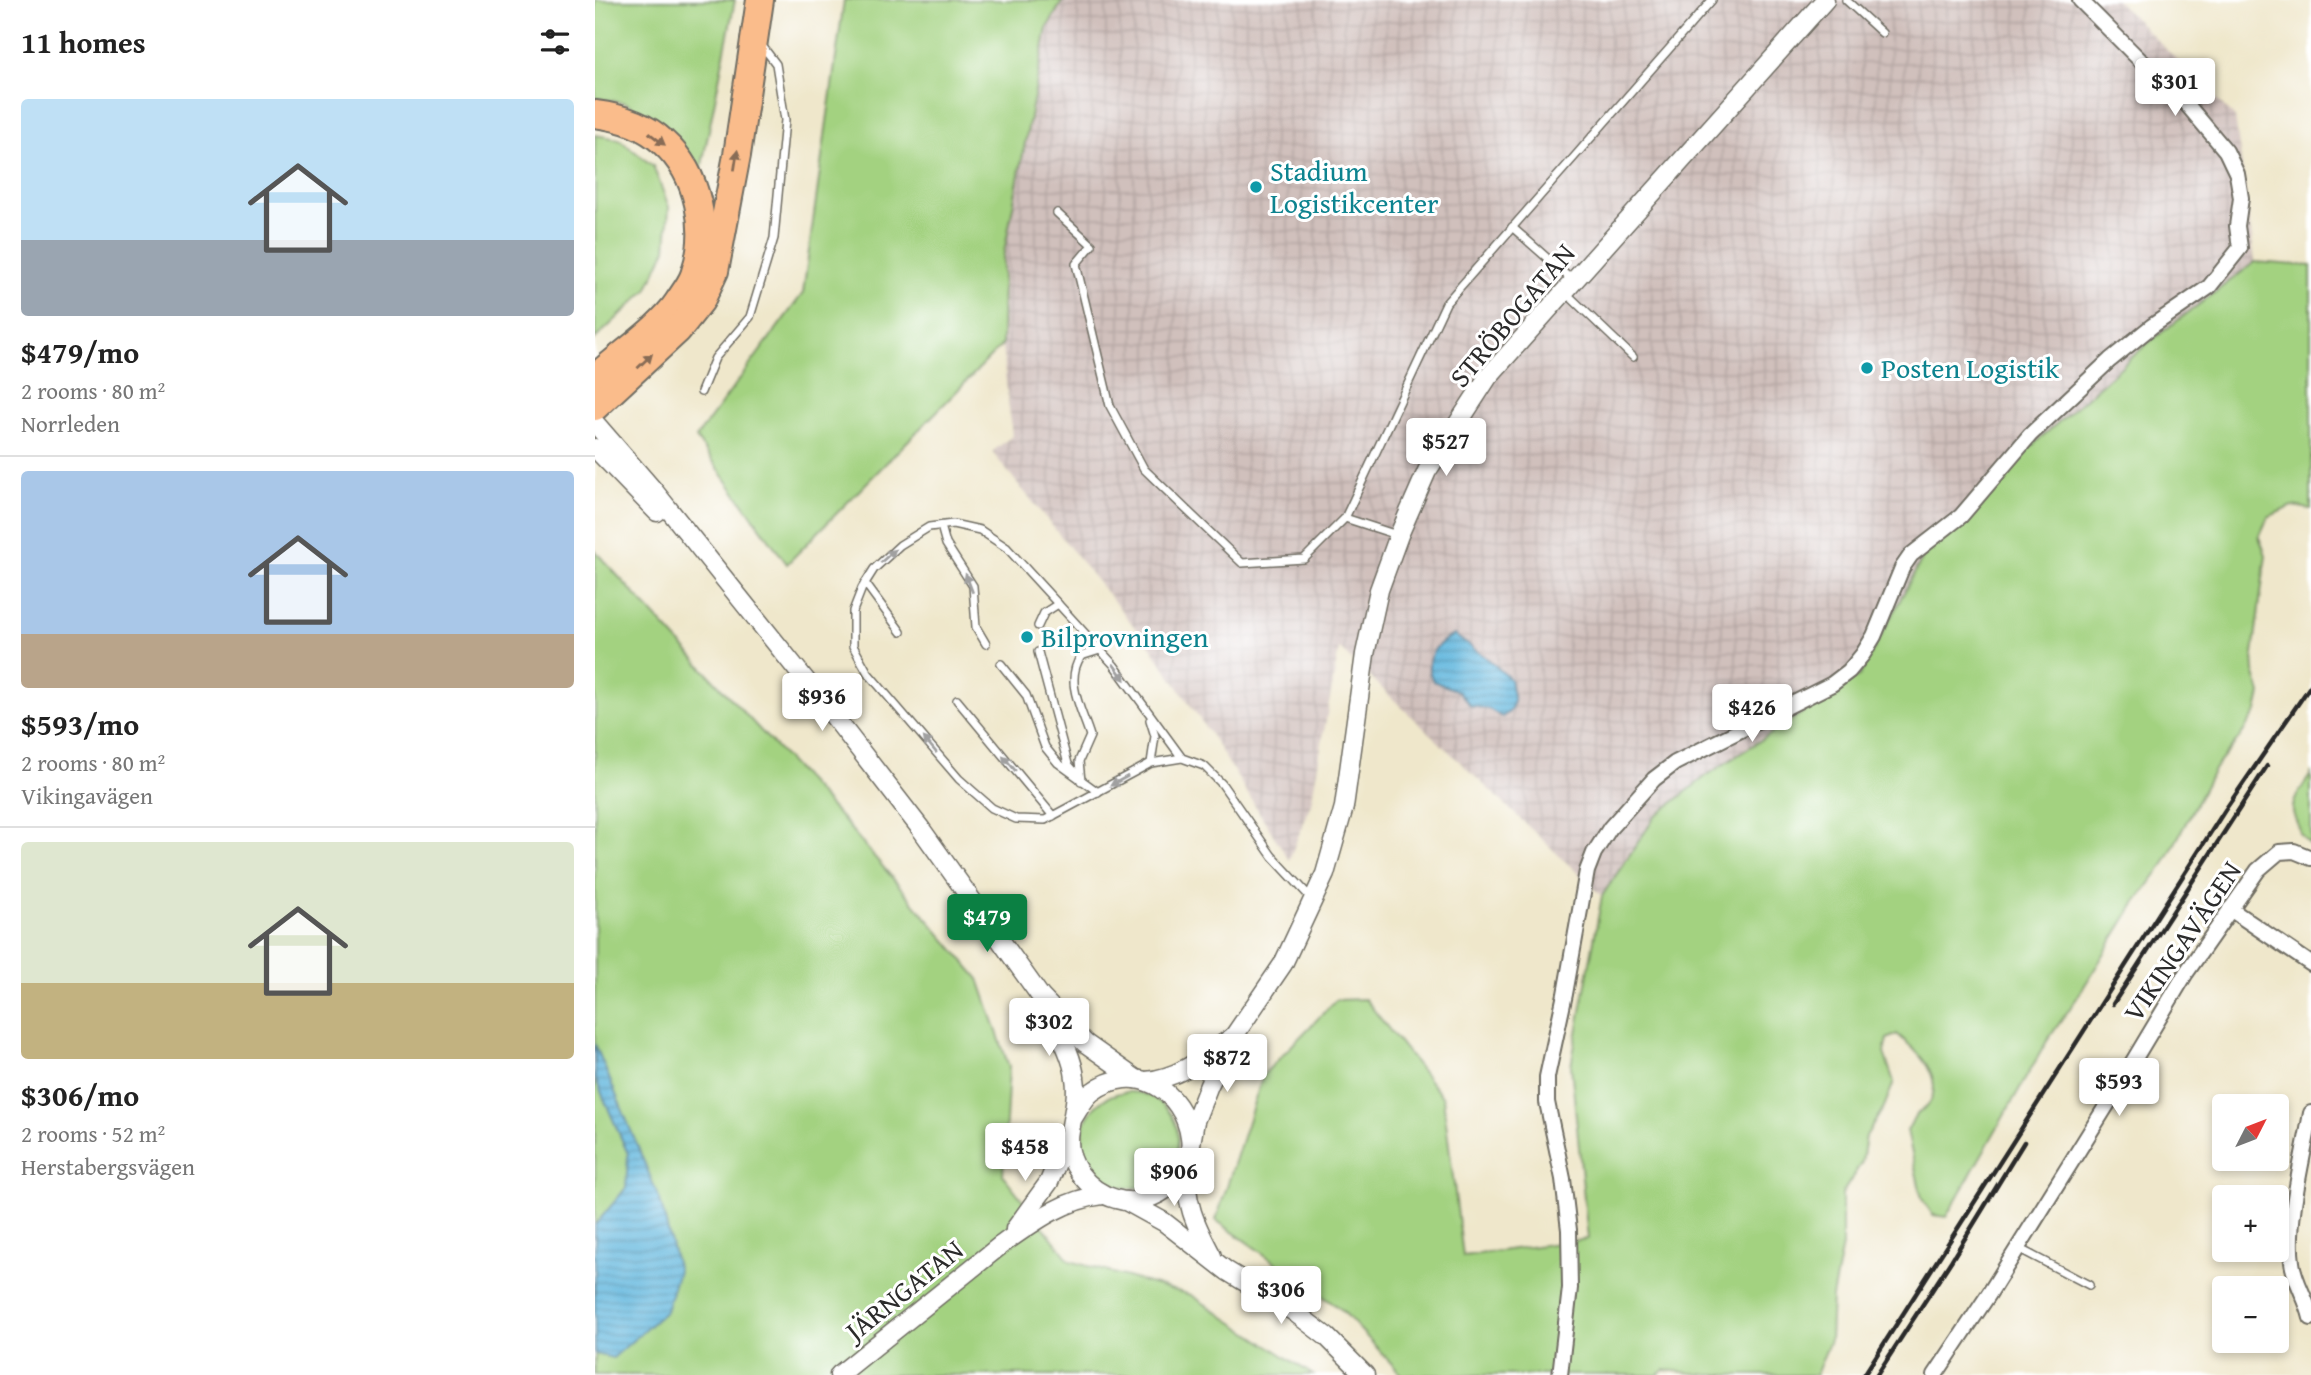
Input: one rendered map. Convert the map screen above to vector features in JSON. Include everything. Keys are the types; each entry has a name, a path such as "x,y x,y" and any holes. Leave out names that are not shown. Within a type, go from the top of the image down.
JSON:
{"highway":[{"path":"595,407 678,330 701,301 715,271 724,233 760,0"},
{"path":"595,114 617,117 664,142 687,171 700,207 701,243 694,276 676,306 595,378"}],"street":[{"name":"STRÖBOGATAN","path":"1189,1152 1201,1106 1234,1036 1283,964 1325,874 1344,807 1365,654 1379,590 1427,471 1488,377 1825,0"},
{"path":"1560,1375 1570,1288 1569,1230 1563,1179 1548,1102 1547,1077 1565,994 1582,887 1594,853 1610,828 1638,796 1675,763 1832,684 1849,671 1874,636 1902,568 1911,555 1961,516 2030,435 2111,360 2152,326 2210,287 2240,248 2237,226 2241,198 2237,174 2226,151 2173,88 2141,61 2080,0"},
{"path":"595,422 815,692 912,818 1041,997 1085,1043 1176,1100 1189,1123 1186,1198 1194,1223 1213,1259"},
{"path":"595,448 705,558"},
{"name":"VIKINGAVÄGEN","path":"1935,1375 2018,1248 2186,973 2258,870 2279,852 2294,851 2311,858"},
{"path":"2231,909 2311,964"},
{"path":"1041,997 1073,1065 1076,1096 1069,1148 1078,1172 1087,1183 1103,1195 1126,1201 1164,1222 1238,1278 1293,1311 1327,1336 1365,1375"},
{"name":"STRÖBOGATAN","path":"1141,1080 1163,1080 1174,1075 1234,1036"},
{"path":"1071,1125 1092,1092 1113,1081 1141,1080"},
{"path":"2311,1113 2295,1200 2291,1239 2292,1263 2311,1318"},
{"name":"JÄRNGATAN","path":"1000,1245 1049,1182 1071,1125"},
{"path":"1126,1201 1144,1200 1164,1191 1173,1183 1189,1152"},
{"name":"JÄRNGATAN","path":"839,1375 1000,1245 1066,1204 1087,1196 1103,1195"}],"lane":[{"path":"1057,213 1091,245 1076,264 1110,406 1144,469 1242,563 1304,559 1345,518 1445,303 1712,0"},
{"path":"1846,0 1882,33"},
{"path":"701,392 715,358 750,317 774,237 785,120 776,64 755,35"},
{"path":"1512,228 1633,357"},
{"path":"1345,518 1399,535"},
{"path":"1182,758 1100,650 1007,548 980,530 953,524 929,527 900,545 874,569 865,583 853,611 853,646 868,673 958,779 992,807 1016,819 1045,820 1151,764 1182,758 1204,766 1222,784 1272,856 1314,900"},
{"path":"941,526 946,544 973,586 976,627 986,644"},
{"path":"865,583 901,632"},
{"path":"1038,626 1044,613 1058,604"},
{"path":"1081,781 1079,761 1090,736 1073,682 1073,668 1081,656 1100,650"},
{"path":"1038,652 1068,764 1081,781"},
{"path":"1001,664 1026,695 1045,747 1058,763 1098,792"},
{"path":"957,699 1053,816"},
{"path":"1147,712 1155,736 1151,764"},
{"path":"2018,1248 2089,1285"}],"shaded area":[{"path":"1063,0 2116,0 2235,117 2255,262 2148,343 1923,557 1860,675 1706,776 1655,817 1602,896 1339,648 1311,803 1289,860 1214,740 1151,647 992,452 1012,436 1002,345 1003,258 1047,28"}],"green space":[{"path":"595,0 735,0 701,170 658,124 626,103 595,98"},
{"path":"844,0 1063,0 1047,28 1003,258 1002,345 787,564 696,438 803,293"},
{"path":"595,135 619,139 653,166 669,207 666,249 647,290 595,339"},
{"path":"2255,262 2311,266 2311,509 2292,506 2268,517 2259,537 2266,555 2253,654 2254,671 2261,694 2257,711 2215,768 2163,866 2136,902 2047,1041 1946,1217 1933,1215 1922,1199 1907,1131 1931,1100 1933,1081 1925,1063 1912,1047 1897,1034 1887,1039 1884,1053 1894,1082 1884,1107 1866,1136 1862,1162 1842,1194 1842,1246 1832,1297 1830,1340 1816,1375 1708,1375 1665,1370 1658,1375 1402,1375 1342,1310 1216,1220 1263,1075 1336,1000 1365,999 1443,1098 1463,1256 1588,1239 1571,1066 1602,896 1655,817 1706,776 1860,675 1923,557 2000,474 2148,343"},
{"path":"595,551 842,819 979,979 1009,1067 1003,1175 1070,1261 1191,1295 1313,1375 595,1375"},
{"path":"2311,774 2311,846 2300,834 2293,807 2296,797"},
{"path":"1130,1092 1148,1096 1164,1106 1174,1122 1178,1140 1174,1158 1164,1174 1148,1184 1130,1188 1112,1184 1096,1174 1086,1158 1082,1140 1086,1122 1096,1106 1112,1096"}],"water":[{"path":"1454,635 1487,658 1510,679 1514,702 1509,712 1502,717 1489,709 1471,706 1458,691 1433,681 1429,666 1432,653"},
{"path":"595,1044 660,1200 678,1271 666,1311 613,1358 595,1354 595,1225 626,1188 628,1154 595,1078"}],"railway":[{"path":"1864,1375 2225,810 2311,685"},
{"path":"2113,1004 2267,766"},
{"path":"1877,1375 2024,1142"}],"place":[{"name":"Stadium Logistikcenter","path":"1256,187"},
{"name":"Posten Logistik","path":"1867,368"},
{"name":"Bilprovningen","path":"1027,637"}]}
